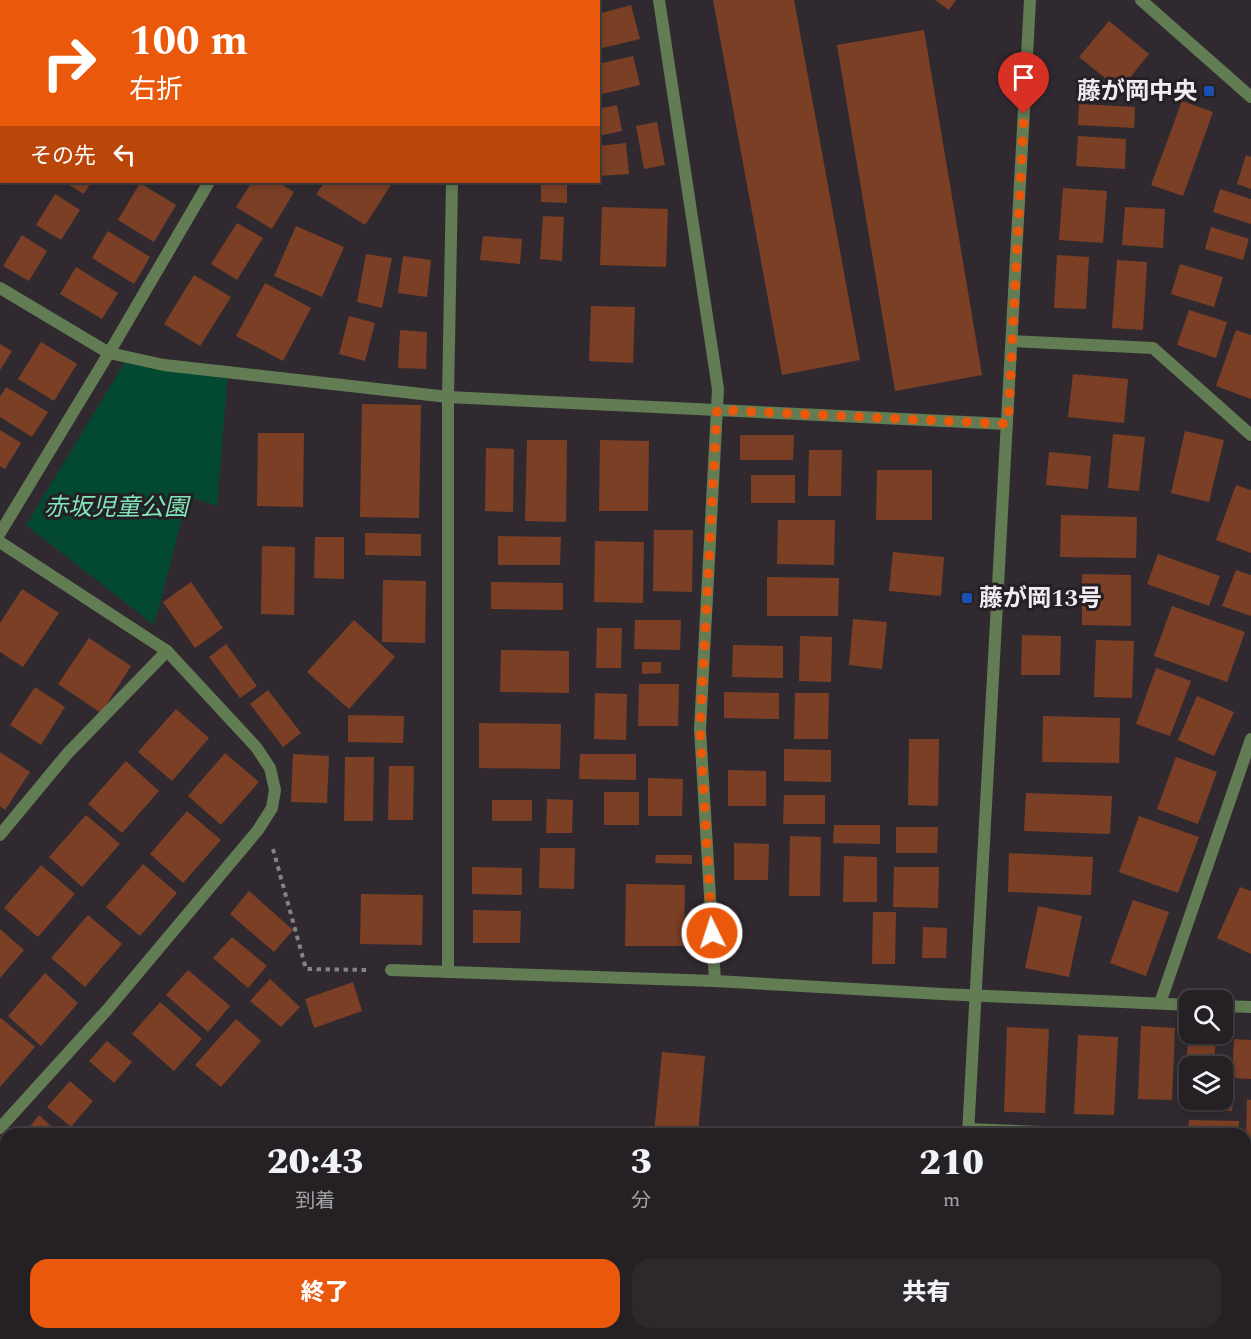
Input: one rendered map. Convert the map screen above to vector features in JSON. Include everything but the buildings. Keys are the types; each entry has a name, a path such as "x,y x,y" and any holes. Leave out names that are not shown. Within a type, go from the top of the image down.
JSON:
{"street":[{"path":"659,0 718,389 700,729 715,981"},
{"path":"968,1128 1030,0"},
{"path":"1141,0 1251,97"},
{"path":"0,533 208,183"},
{"path":"448,972 448,397 452,183"},
{"path":"0,288 109,353 164,365 448,397 1008,424"},
{"path":"1012,341 1153,348 1251,435"},
{"path":"0,542 167,651 256,747 270,768 275,790 272,808 258,830 107,1010 0,1128"},
{"path":"0,835 67,754 167,651"},
{"path":"1160,1003 1251,740"},
{"path":"391,970 715,981 1179,1004"},
{"path":"1233,1006 1251,1007"}],"path":[{"path":"258,830 274,851 306,969 391,970"}],"green space":[{"name":"赤坂児童公園","path":"128,357 228,373 217,506 188,496 154,625 26,525"}],"place":[{"name":"藤が岡中央","path":"1209,91"},
{"name":"藤が岡13号","path":"967,598"}],"route":[{"path":"712,933 700,729 717,410 1008,424 1024,114"}]}
